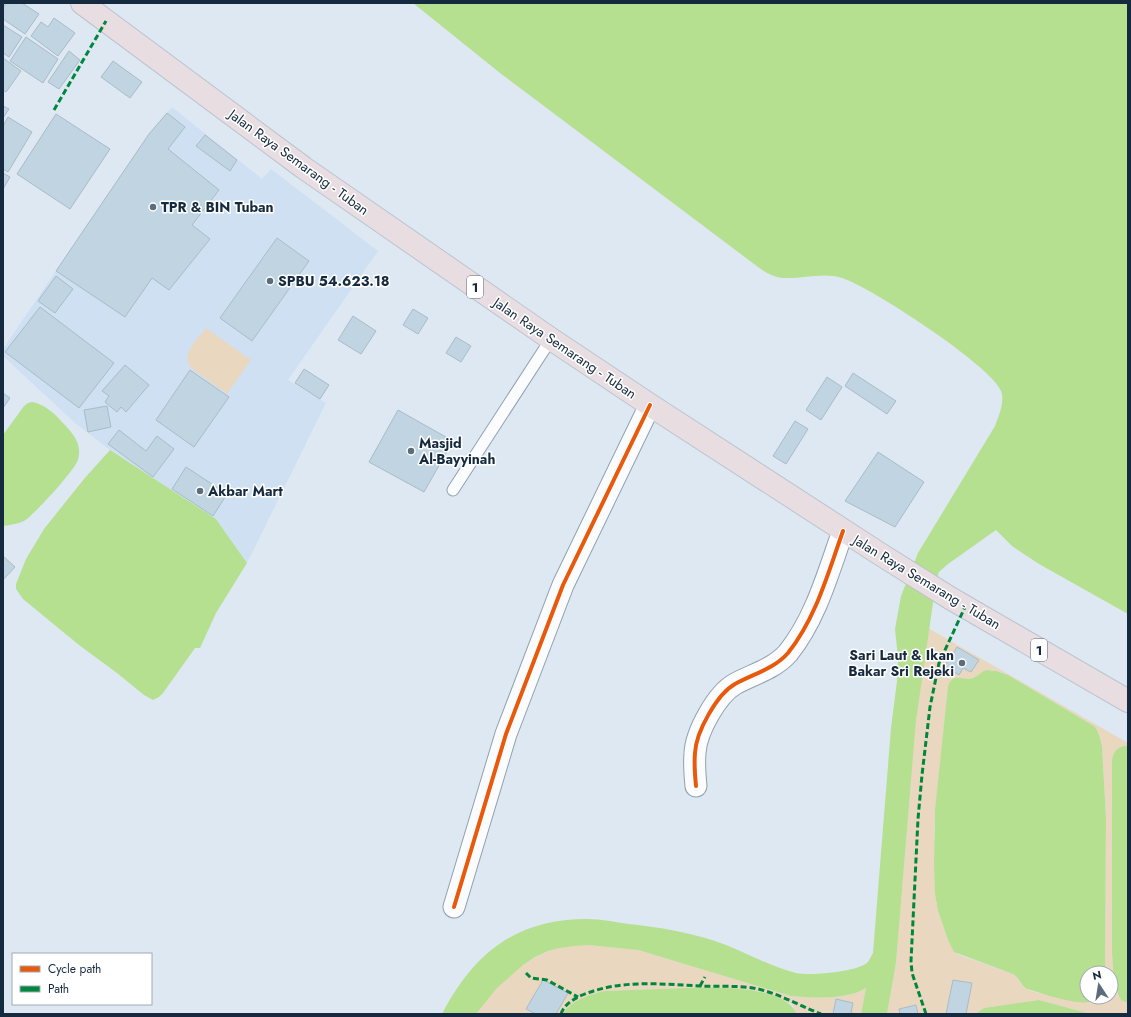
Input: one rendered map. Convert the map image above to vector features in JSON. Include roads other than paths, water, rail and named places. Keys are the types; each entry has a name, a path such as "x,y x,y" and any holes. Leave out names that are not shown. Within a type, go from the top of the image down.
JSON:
{"highway":[{"name":"Jalan Raya Semarang - Tuban","path":"82,3 304,168 551,339 844,531 950,598 1128,701"}],"street":[{"path":"454,907 506,734 563,585 650,405"},
{"path":"696,786 695,752 701,728 718,700 734,684 774,666 787,654 812,615 844,531"}],"lane":[{"path":"453,490 551,339"}],"place":[{"name":"TPR & BIN Tuban","path":"153,207"},
{"name":"SPBU 54.623.18","path":"270,281"},
{"name":"Masjid Al-Bayyinah","path":"411,451"},
{"name":"Akbar Mart","path":"200,491"},
{"name":"Sari Laut & Ikan Bakar Sri Rejeki","path":"962,663"}]}
